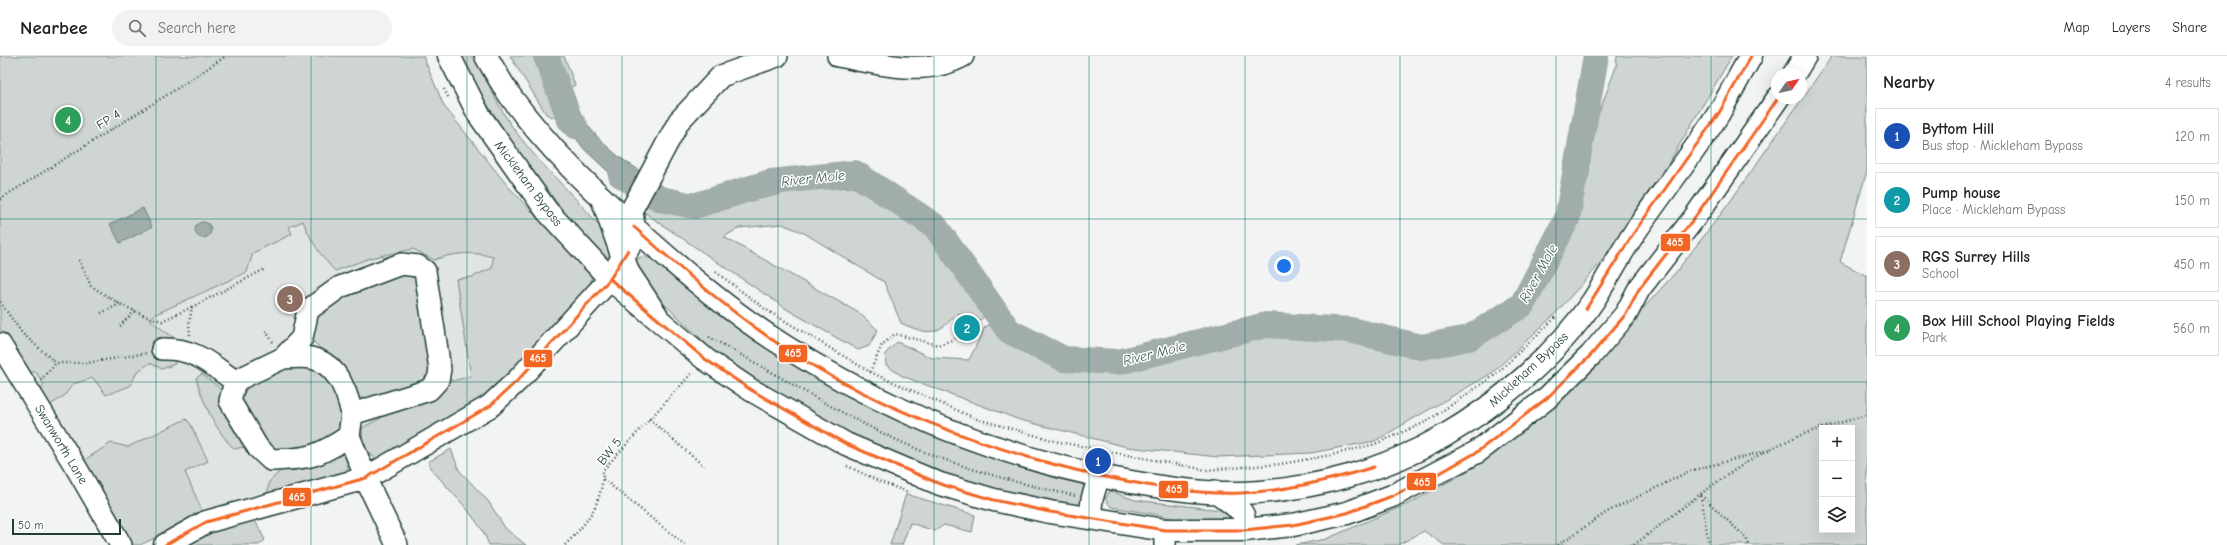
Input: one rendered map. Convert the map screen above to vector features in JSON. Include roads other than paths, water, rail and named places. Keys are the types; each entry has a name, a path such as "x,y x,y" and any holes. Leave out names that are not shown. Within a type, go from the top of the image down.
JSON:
{"main road":[{"name":"Mickleham Bypass","path":"449,56 479,114 547,211 610,279 705,359 751,390 801,420 879,459 940,484 994,500 1050,512 1091,509 1165,538 1293,525 1347,513 1392,496 1477,452 1507,430 1552,393 1591,355 1626,314 1639,289 1695,217 1774,104"},
{"name":"Mickleham Bypass","path":"486,56 511,97 559,156 602,198 633,218 693,280 741,317 785,347 864,393 966,436 1020,456 1099,476 1167,488 1241,493 1289,489 1341,478 1396,460 1443,437 1484,410 1533,368 1566,334 1592,302 1633,234 1719,113 1751,56"},
{"path":"1797,68 1804,56"},
{"path":"602,198 622,259 628,272 664,326"},
{"path":"164,545 206,522 366,478 490,406 518,380 610,279 633,240 633,218"}],"street":[{"path":"633,218 660,154 679,121 721,76 776,56"},
{"path":"838,56 889,65 930,68 963,56"},
{"path":"349,436 326,452 295,459 271,460 258,448 230,401 235,382 283,358 302,338 308,310 340,287 401,264 418,266 425,271 438,350 440,369 438,380 429,390 352,414"},
{"name":"Swanworth Lane","path":"0,344 31,393 121,545"},
{"path":"162,349 174,349 193,353 235,382"},
{"path":"283,358 311,358 331,368 347,392 352,414 349,436 366,478 397,545"},
{"path":"1091,509 1099,476"},
{"path":"1216,492 1242,512 1244,516 1244,530"}],"waterway":[{"name":"River Mole","path":"546,56 570,120 575,126"},
{"name":"River Mole","path":"621,175 660,199 694,206 771,182 855,173 935,226 1009,331 1064,359 1118,362 1266,325 1350,330 1421,347 1469,338 1522,305 1567,219 1596,56"}],"place":[{"name":"Box Hill School Playing Fields","path":"68,120"},
{"name":"RGS Surrey Hills","path":"290,299"},
{"name":"Pump house","path":"967,328"},
{"name":"Byttom Hill","path":"1098,461"}]}
